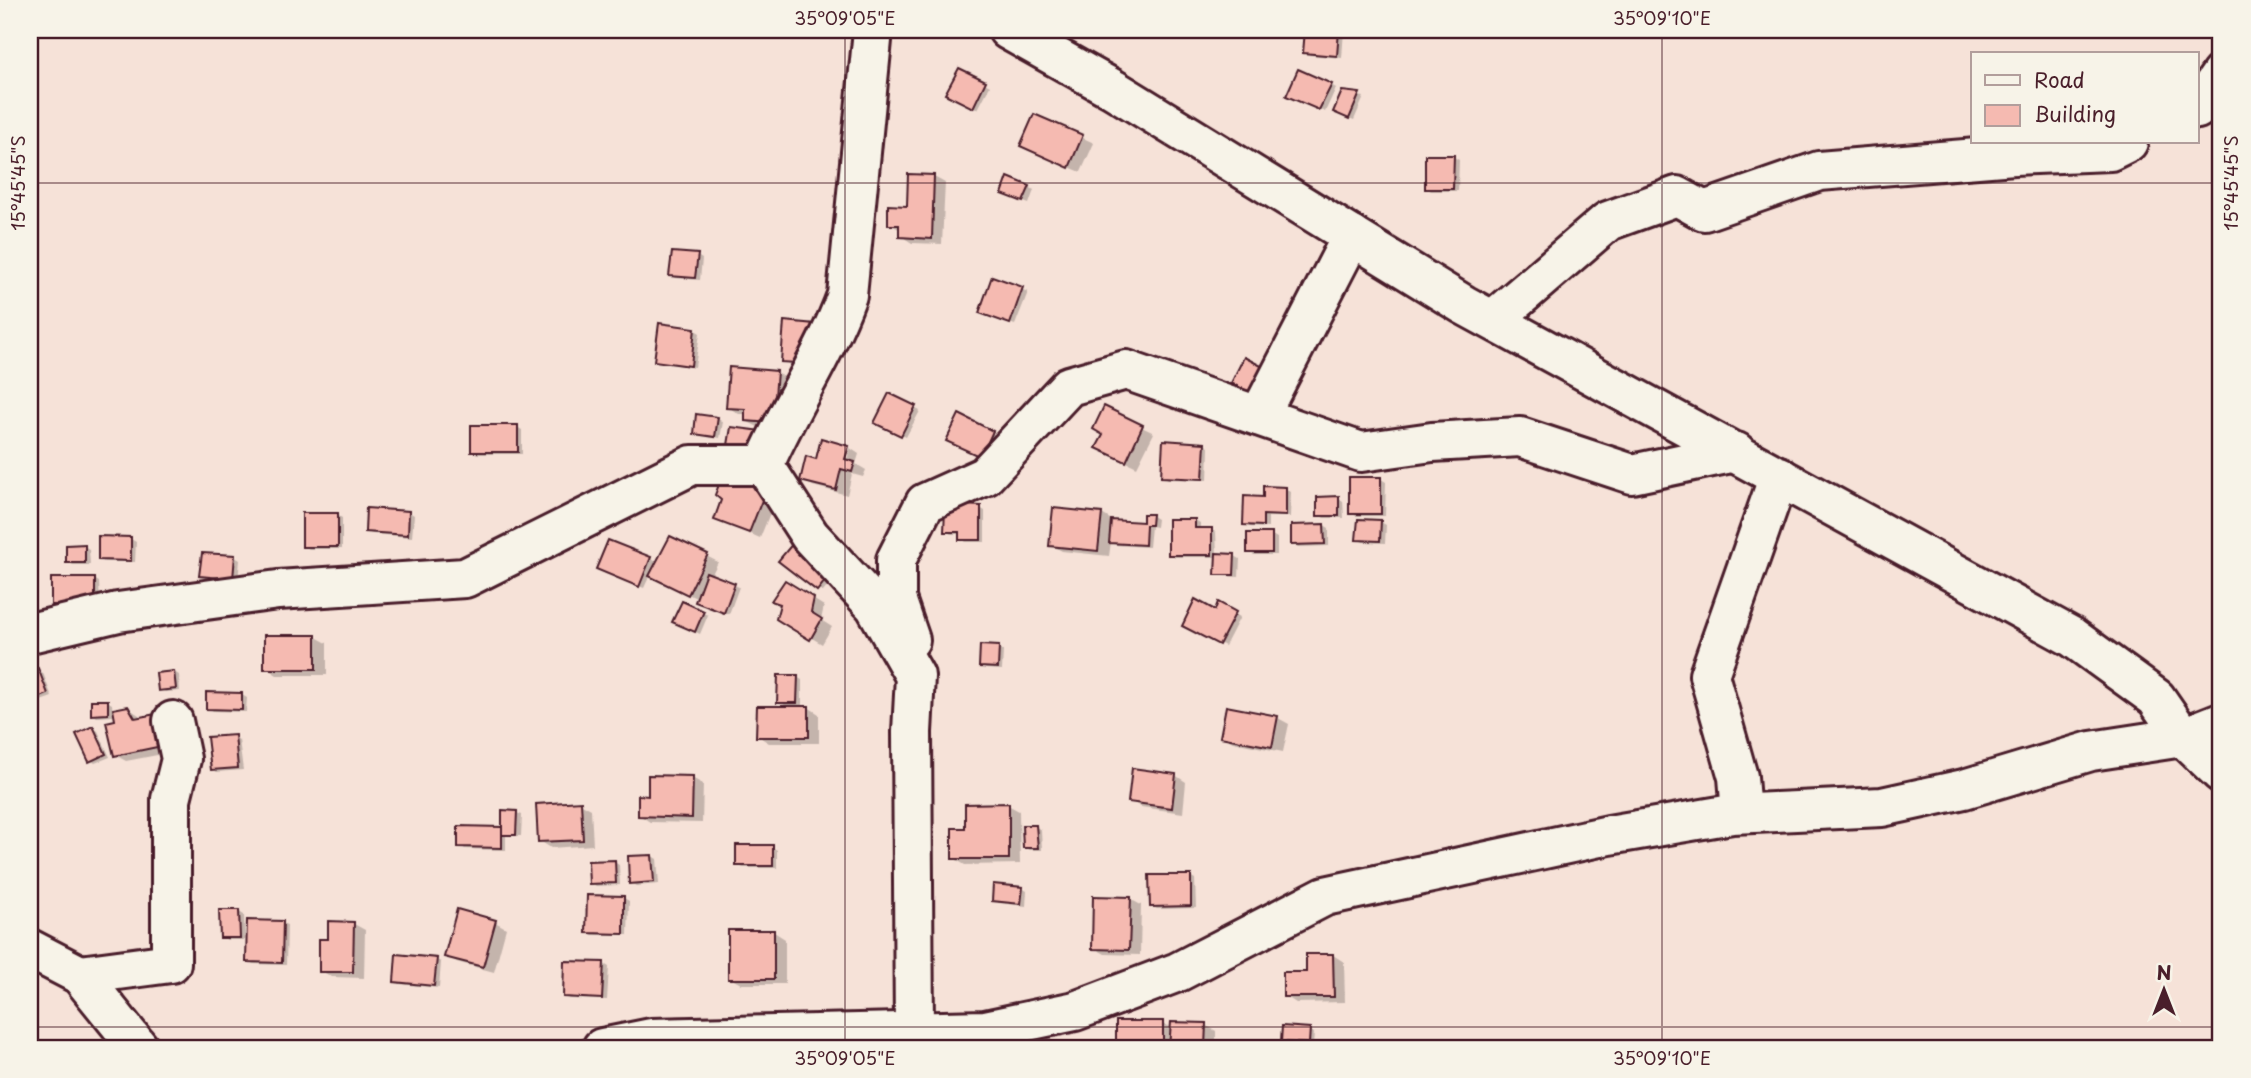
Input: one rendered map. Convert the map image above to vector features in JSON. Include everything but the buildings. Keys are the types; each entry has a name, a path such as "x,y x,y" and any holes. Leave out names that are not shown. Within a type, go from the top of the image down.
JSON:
{"street":[{"path":"764,465 780,427 834,332 847,295 873,30"},
{"path":"1008,30 1114,89 1493,320 2072,637 2156,698 2183,737 2221,773"},
{"path":"2198,108 2221,74"},
{"path":"1493,320 1608,221 1677,196 1704,211 1819,171 2110,150 2124,144"},
{"path":"1259,416 1352,236"},
{"path":"914,1032 912,732 918,666 897,599 897,560 925,503 985,476 1069,386 1126,370 1361,452 1432,442 1520,437 1632,474 1736,452"},
{"path":"30,633 118,612 278,590 465,578 692,465 764,465"},
{"path":"764,465 810,536 875,606 915,676"},
{"path":"1741,813 1738,777 1709,675 1779,475"},
{"path":"80,975 171,963 171,799 181,759 173,721"},
{"path":"603,1048 651,1038 985,1030 1075,1011 1178,972 1325,896 1609,835 1741,813 1882,807 1964,789 2091,751 2183,737 2221,722"},
{"path":"30,949 80,975 139,1048"}]}
